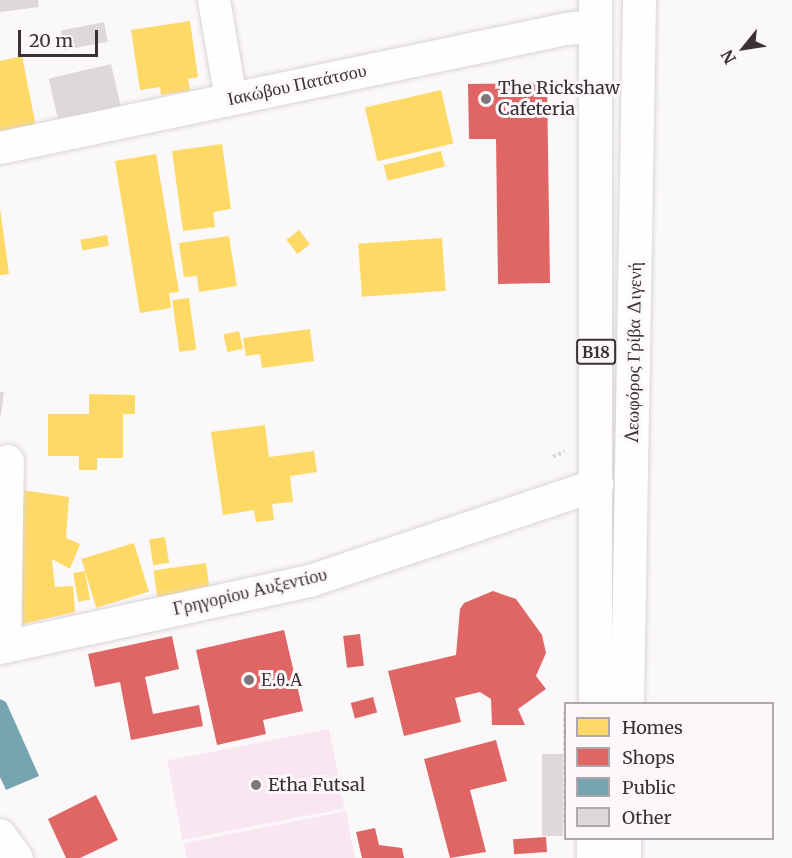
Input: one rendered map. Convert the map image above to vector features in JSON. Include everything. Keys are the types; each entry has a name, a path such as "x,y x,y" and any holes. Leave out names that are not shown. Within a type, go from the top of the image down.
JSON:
{"main road":[{"name":"Λεωφόρος Γρίβα Διγενή","path":"627,702 639,0"},
{"name":"Λεωφόρος Γρίβα Διγενή","path":"595,13 597,485 595,702"},
{"path":"593,840 593,858"},
{"path":"624,840 624,858"}],"street":[{"path":"214,0 231,99"},
{"name":"Ιακώβου Πατάτσου","path":"0,148 566,29 595,13"},
{"path":"3,648 8,461"},
{"name":"Γρηγορίου Αυξεντίου","path":"3,648 310,581 597,485"},
{"path":"0,835 17,858"}],"path":[{"path":"553,457 569,450"}],"shaded area":[{"name":"Etha Futsal","path":"329,729 344,809 182,840 167,760"},
{"name":"Etha Futsal","path":"346,811 355,858 187,858 184,843"}],"building: Homes":[{"path":"190,21 198,77 188,79 190,91 161,95 160,87 140,90 131,30"},
{"path":"22,56 36,127 0,134 0,61"},
{"path":"441,90 453,144 377,161 365,108"},
{"path":"222,144 231,209 213,212 215,227 183,231 172,151"},
{"path":"441,151 445,167 388,181 384,165"},
{"path":"156,154 179,292 169,293 171,308 140,313 115,161"},
{"path":"0,209 9,274 0,275"},
{"path":"299,230 310,244 297,254 286,240"},
{"path":"107,235 109,246 82,251 80,240"},
{"path":"229,236 237,286 199,292 197,276 184,277 179,243"},
{"path":"442,238 446,291 362,297 358,244"},
{"path":"189,298 196,349 179,352 172,300"},
{"path":"310,329 314,361 262,368 260,354 246,356 243,338"},
{"path":"239,331 243,349 227,352 223,335"},
{"path":"89,394 135,395 135,414 123,414 123,458 97,458 97,470 79,470 79,456 48,456 48,414 89,414"},
{"path":"265,425 269,457 314,451 317,472 290,476 293,502 272,504 274,520 256,522 254,510 223,515 211,432"},
{"path":"22,490 69,497 66,538 80,544 70,569 52,559 55,587 73,586 75,612 23,624 18,543"},
{"path":"165,537 169,563 153,565 149,540"},
{"path":"134,543 149,592 96,608 81,559"},
{"path":"206,563 211,600 159,607 154,570"},
{"path":"85,571 90,600 78,602 73,573"}],"building: Shops":[{"path":"547,83 550,283 498,284 496,139 469,139 468,84"},
{"path":"493,591 516,599 542,635 546,653 536,676 546,689 518,709 525,725 492,725 491,699 480,692 455,698 461,722 404,736 388,671 456,655 460,609 464,603"},
{"name":"Ε.θ.Α","path":"284,630 303,711 263,720 266,734 217,745 196,650"},
{"path":"360,634 364,666 347,668 343,636"},
{"path":"172,636 179,669 145,677 153,714 199,705 203,726 131,740 120,682 95,687 88,654"},
{"path":"373,697 377,712 355,718 351,703"},
{"path":"496,740 507,781 470,790 486,852 450,858 424,759"},
{"path":"96,795 118,840 80,858 66,858 48,819"},
{"path":"375,828 379,845 402,848 404,858 362,858 356,832"},
{"path":"546,837 547,852 514,854 513,839"}],"building: Public":[{"path":"0,699 6,702 39,776 6,790 0,777"}],"building: Other":[{"path":"0,0 38,0 39,7 0,12"},
{"path":"104,22 108,42 65,50 61,30"},
{"path":"111,64 122,114 60,128 49,78"},
{"path":"0,392 4,392 1,415 0,415"},
{"path":"542,754 563,754 563,836 542,836"}],"place":[{"name":"The Rickshaw Cafeteria","path":"486,99"},
{"name":"Ε.θ.Α","path":"249,680"},
{"name":"Etha Futsal","path":"256,785"}]}
